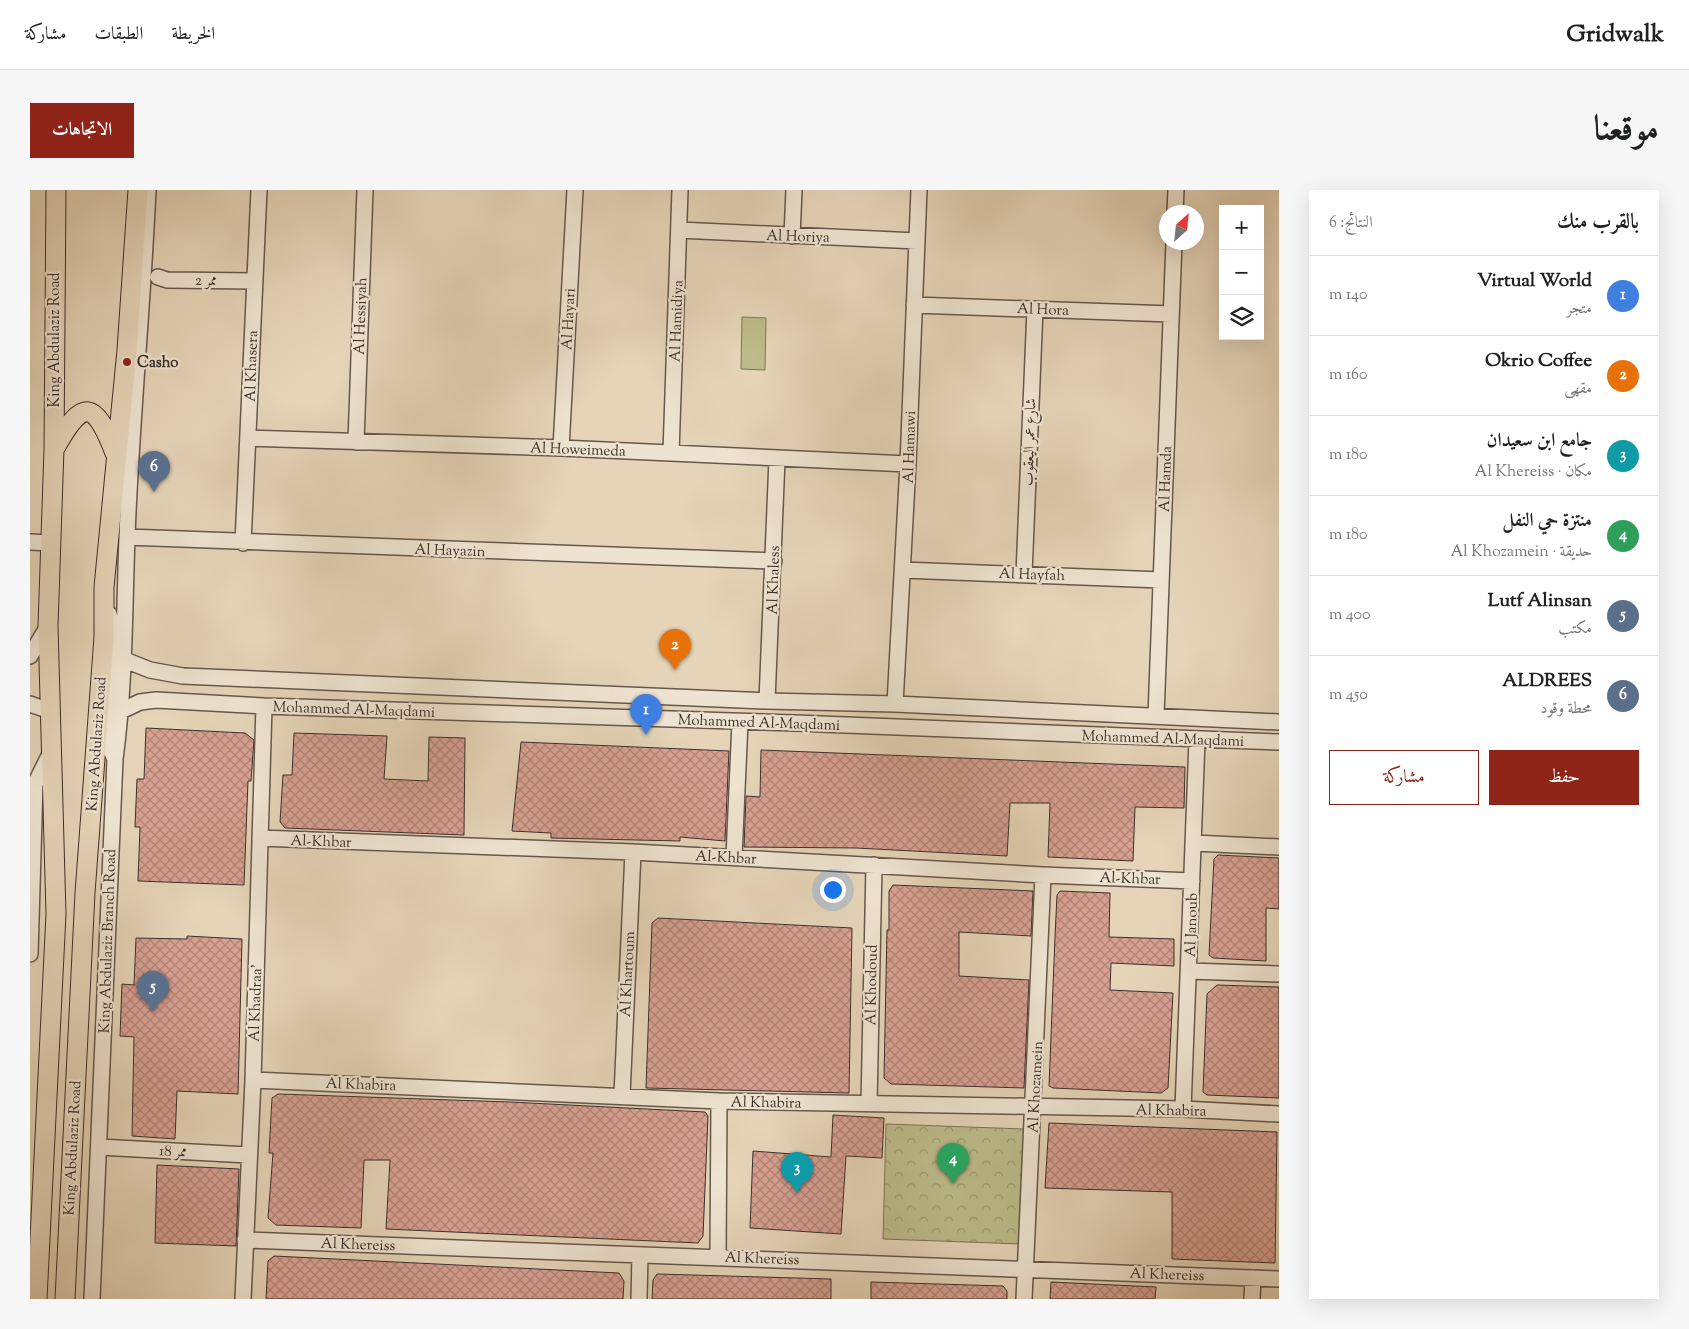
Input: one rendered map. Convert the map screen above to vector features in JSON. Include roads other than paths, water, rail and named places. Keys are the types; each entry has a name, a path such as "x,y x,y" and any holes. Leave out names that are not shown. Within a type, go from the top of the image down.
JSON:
{"main road":[{"name":"King Abdulaziz Road","path":"37,1299 56,914 48,626 54,449 56,190"},
{"name":"King Abdulaziz Road","path":"65,1299 85,893 104,637 104,587 127,350 138,190"},
{"path":"54,449 75,416 81,413 92,413 105,427 116,456"}],"street":[{"path":"115,759 125,660 127,537 143,298 148,190"},
{"name":"Al Khasera","path":"243,543 259,190"},
{"name":"Al Hessiyah","path":"356,442 365,190"},
{"name":"Al Hayari","path":"561,448 575,190"},
{"name":"Al Hamidiya","path":"671,453 680,190"},
{"path":"792,236 794,190"},
{"name":"Al Hamawi","path":"895,704 908,464 919,190"},
{"path":"1175,205 1176,190"},
{"name":"Al Horiya","path":"679,230 917,241"},
{"name":"Al Hamda","path":"1156,716 1174,250"},
{"name":"ممر 2","path":"158,277 167,280 254,280"},
{"name":"Al Hora","path":"914,305 1171,314"},
{"name":"شارع عمر اليعقوب","path":"1024,574 1035,309"},
{"name":"Al Howeimeda","path":"248,438 561,448 908,464"},
{"name":"Al Khaless","path":"767,701 777,459"},
{"name":"Al Hayazin","path":"127,537 243,543 774,561"},
{"path":"30,542 50,543"},
{"name":"Al Hayfah","path":"903,570 1161,580"},
{"name":"King Abdulaziz Branch Road","path":"92,1299 115,759 107,742 116,642 104,587"},
{"path":"30,656 48,626"},
{"name":"Mohammed Al-Maqdami","path":"125,660 150,670 183,676 767,701 895,704 1279,722"},
{"path":"178,700 183,676"},
{"name":"Mohammed Al-Maqdami","path":"121,711 140,702 178,700 264,706 795,723 1279,742"},
{"path":"795,723 796,702"},
{"path":"30,704 50,710"},
{"name":"Al Khadraa'","path":"243,1299 248,1156 253,1080 264,706"},
{"path":"734,857 740,722"},
{"name":"Al Janoub","path":"1183,1109 1197,740"},
{"path":"30,954 35,784 51,751"},
{"name":"Al-Khbar","path":"260,838 633,852 1043,875 1192,881"},
{"path":"1194,843 1279,847"},
{"name":"Al Khartoum","path":"622,1095 633,852"},
{"name":"Al Khodoud","path":"869,1104 874,865"},
{"name":"Al Khozamein","path":"1024,1299 1043,875"},
{"path":"1189,971 1279,974"},
{"name":"Al Khabira","path":"253,1080 622,1095 719,1101 1034,1108 1183,1109 1279,1114"},
{"path":"718,1256 719,1101"},
{"name":"ممر 18","path":"99,1147 248,1156"},
{"name":"Al Khereiss","path":"245,1240 640,1255 718,1256 1279,1279"},
{"path":"639,1299 640,1255"},
{"path":"1252,1299 1253,1278"}],"place":[{"name":"Casho","path":"127,362"},
{"name":"ALDREES","path":"154,492"},
{"name":"Okrio Coffee","path":"675,670"},
{"name":"Virtual World","path":"646,735"},
{"name":"Lutf Alinsan","path":"153,1012"},
{"name":"منتزة حي النفل","path":"953,1184"},
{"name":"جامع ابن سعيدان","path":"797,1193"}]}
